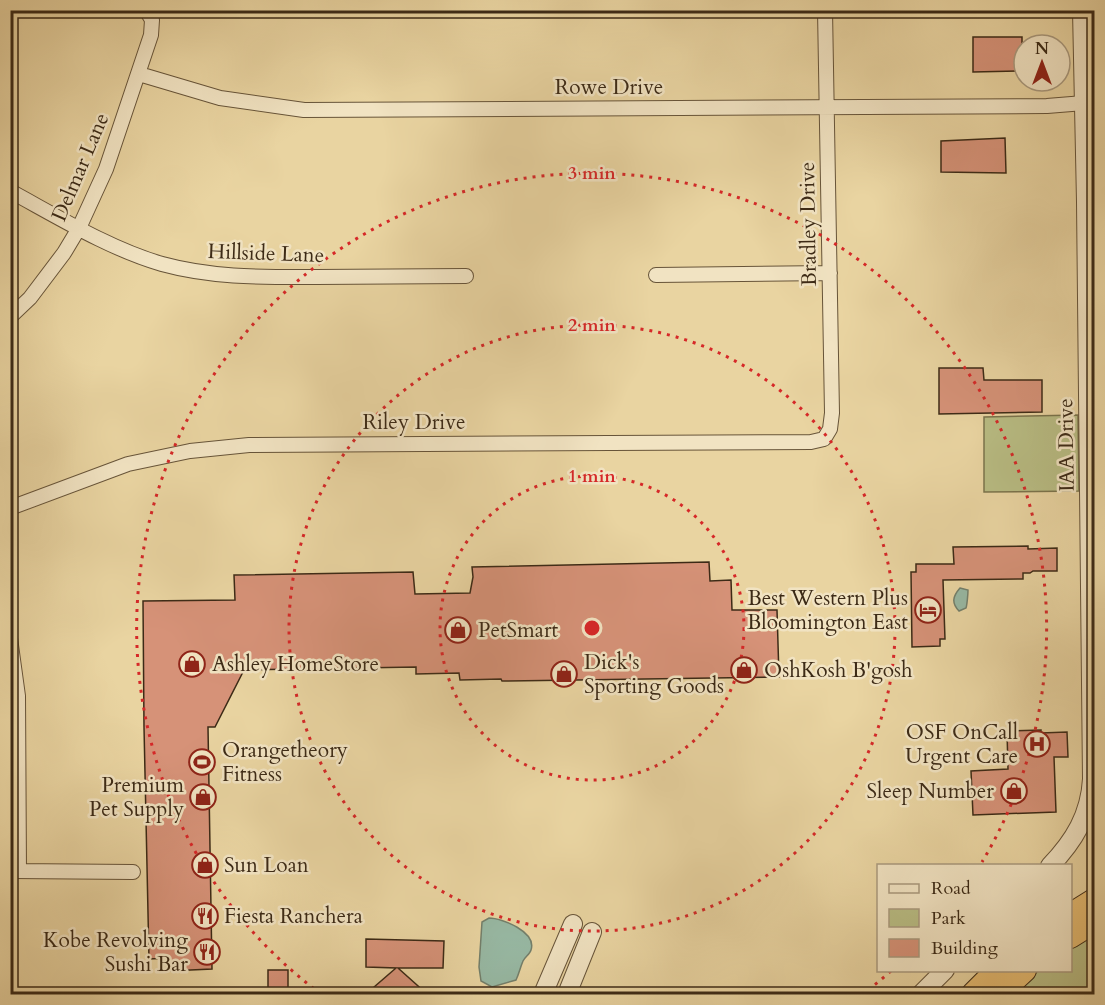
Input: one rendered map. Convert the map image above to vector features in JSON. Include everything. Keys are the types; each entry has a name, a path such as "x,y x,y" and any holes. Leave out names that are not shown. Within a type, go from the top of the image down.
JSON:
{"highway":[{"path":"1072,915 1095,901"},
{"path":"1072,935 1095,921"},
{"path":"974,994 996,972"},
{"path":"998,994 1022,972"}],"street":[{"name":"Bradley Drive","path":"825,10 832,413 830,429 826,436"},
{"name":"IAA Drive","path":"1052,864 1068,847 1080,829 1090,803 1092,785 1082,10"},
{"name":"Delmar Lane","path":"10,317 30,298 80,228 106,169 139,74 151,35 152,26 148,13"},
{"name":"Rowe Drive","path":"139,74 220,98 304,110 1047,106 1084,103"},
{"name":"Hillside Lane","path":"10,191 80,228 159,263 217,275 242,278 466,276"},
{"path":"656,275 830,273"},
{"name":"Riley Drive","path":"10,508 128,464 160,456 217,447 260,444 811,442 821,441 826,436"},
{"path":"10,638 18,696 15,871 133,872"},
{"path":"543,994 573,924"},
{"path":"567,994 592,932"},
{"path":"921,994 943,972"}],"green space":[{"path":"1078,415 1079,491 984,492 984,417"},
{"path":"1094,932 1094,994 1012,994 1037,972 1072,972 1072,946"}],"shaded area":[{"path":"960,588 968,592 966,608 959,611 954,600"},
{"path":"489,918 502,920 517,927 529,937 531,943 530,951 523,961 516,980 492,987 481,981 479,967 482,922"}],"building":[{"path":"973,37 1012,37 1012,71 973,72"},
{"path":"1005,138 1006,173 941,172 941,141"},
{"path":"939,368 983,368 984,380 1042,380 1042,412 939,414"},
{"name":"Best Western Plus Bloomington East","path":"1028,546 1028,549 1057,548 1057,571 1023,573 1023,579 943,580 945,639 940,639 940,646 912,647 911,572 916,572 916,564 954,564 953,547"},
{"path":"709,562 710,581 731,580 732,610 777,610 779,677 502,681 501,679 460,680 459,673 416,674 416,667 244,670 215,727 208,727 212,969 169,971 169,958 149,959 143,601 235,600 234,575 413,572 415,594 470,593 472,567"},
{"name":"Sleep Number","path":"1041,730 1041,733 1067,732 1068,757 1054,757 1056,812 973,815 971,771 1008,769 1007,731"},
{"path":"366,939 444,941 443,968 398,968 427,994 366,994 396,968 366,967"},
{"path":"268,970 288,970 288,994 268,994"}],"waterway":[{"path":"314,10 362,16 479,10"}],"place":[{"name":"Best Western Plus Bloomington East","path":"928,610"},
{"name":"PetSmart","path":"458,630"},
{"name":"Ashley HomeStore","path":"192,664"},
{"name":"OshKosh B'gosh","path":"744,670"},
{"name":"Dick's Sporting Goods","path":"564,674"},
{"name":"OSF OnCall Urgent Care","path":"1037,744"},
{"name":"Orangetheory Fitness","path":"202,762"},
{"name":"Sleep Number","path":"1014,791"},
{"name":"Premium Pet Supply","path":"203,797"},
{"name":"Sun Loan","path":"205,865"},
{"name":"Fiesta Ranchera","path":"205,916"},
{"name":"Kobe Revolving Sushi Bar","path":"207,952"}]}
